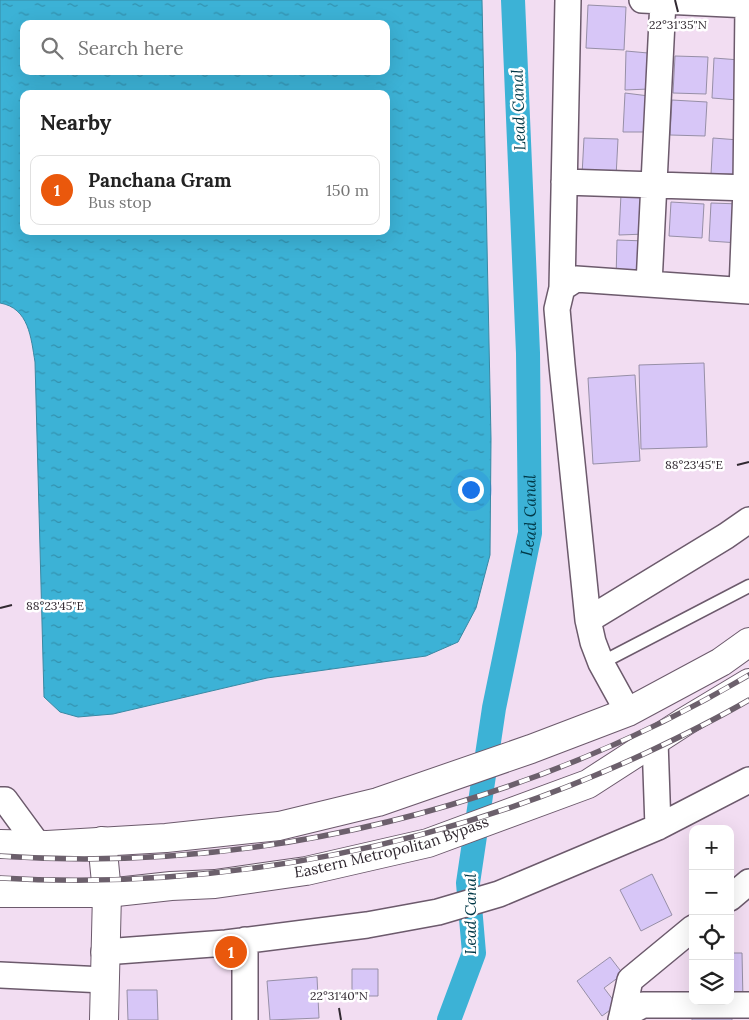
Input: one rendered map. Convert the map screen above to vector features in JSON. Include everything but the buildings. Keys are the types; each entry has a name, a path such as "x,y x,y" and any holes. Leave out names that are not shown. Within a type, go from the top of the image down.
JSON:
{"main road":[{"path":"0,844 166,838 279,826 378,802 531,749 628,712 721,662 749,642"},
{"path":"721,662 743,686"},
{"name":"Eastern Metropolitan Bypass","path":"0,893 107,893 171,886 215,884 306,871 428,843 588,784 743,686"},
{"path":"102,841 107,893 104,952 104,1020"}],"street":[{"path":"568,0 562,288 557,308 588,620 593,642 601,663 628,712"},
{"path":"562,288 576,279 746,291 748,5 653,1 654,185 649,284"},
{"path":"564,182 748,188"},
{"path":"588,620 749,520"},
{"path":"654,742 658,827"},
{"path":"104,952 245,940 367,924 438,912 499,894 658,827 749,780"},
{"path":"0,800 5,800 38,844"},
{"path":"734,895 749,882"},
{"path":"622,1018 630,980 689,931"},
{"path":"245,940 245,1020"},
{"path":"0,975 104,980"},
{"path":"622,1018 642,1005 749,1005"}],"lane":[{"path":"601,663 749,586"}],"water":[{"path":"0,0 482,0 491,439 490,555 476,608 458,642 426,656 267,678 113,714 78,717 60,712 44,697 35,362 27,325 17,311 10,306 0,303"}],"waterway":[{"name":"Lead Canal","path":"449,1020 474,953 468,883 494,708 530,533 528,353 513,0"}],"railway":[{"path":"0,856 98,859 195,854 292,841 388,822 482,795 574,762 663,721 749,675"},
{"path":"0,878 83,880 167,877 250,869 332,855 413,837 493,813 572,785 661,746 749,700"}],"place":[{"name":"Panchana Gram","path":"231,952"}]}
